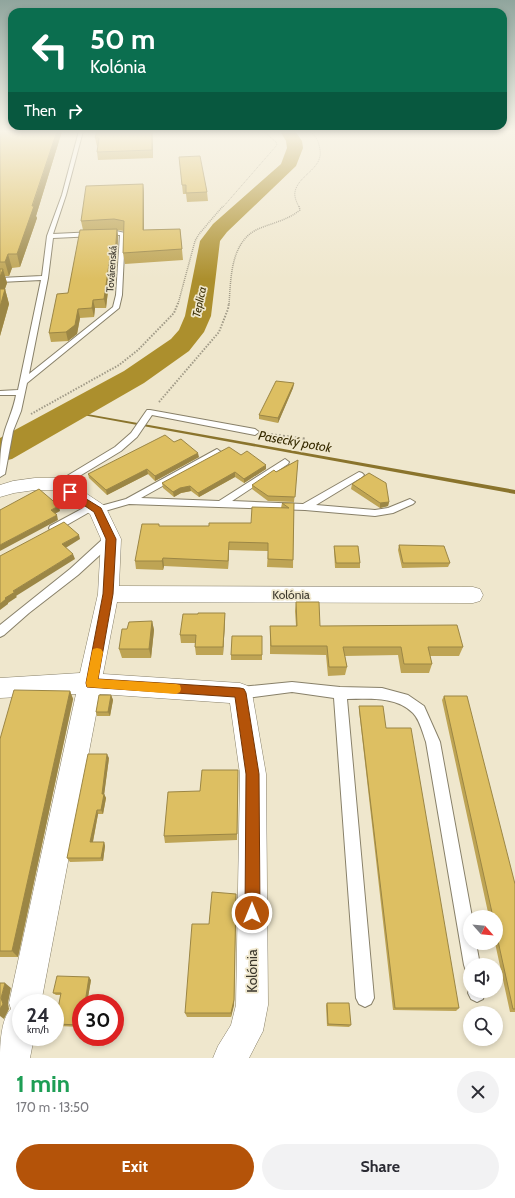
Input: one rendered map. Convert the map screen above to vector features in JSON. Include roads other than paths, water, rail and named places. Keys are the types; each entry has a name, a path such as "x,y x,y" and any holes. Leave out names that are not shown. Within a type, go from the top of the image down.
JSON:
{"street":[{"path":"0,491 13,487 35,484 60,484 95,508 111,539 108,594 27,994"},
{"name":"Kolónia","path":"108,594 473,595"},
{"path":"0,688 91,683 240,693"},
{"name":"Kolónia","path":"230,1058 246,1031 252,1005 253,774 240,693"},
{"path":"13,1058 16,1046"}],"lane":[{"path":"0,474 10,428 17,411 45,278 50,236 68,180"},
{"name":"Továrenská","path":"23,382 116,308 119,295 123,234 50,236"},
{"path":"0,280 45,278"},
{"path":"0,393 20,392"},
{"path":"60,484 118,449 134,435 148,416 255,432"},
{"path":"129,501 217,452"},
{"path":"220,505 285,462"},
{"path":"305,506 359,475"},
{"path":"46,532 95,508 129,501 220,505 305,506 375,513 390,511 410,502"},
{"path":"0,632 25,610 74,572 111,539"},
{"path":"240,693 292,687 340,693 382,694 404,699 419,710 433,742 471,958"},
{"path":"340,693 365,998"}],"waterway":[{"name":"Teplica","path":"0,452 134,377 180,345 191,332 198,316 210,241 220,228 272,180"},
{"name":"Pasecký potok","path":"72,412 515,492"}]}
